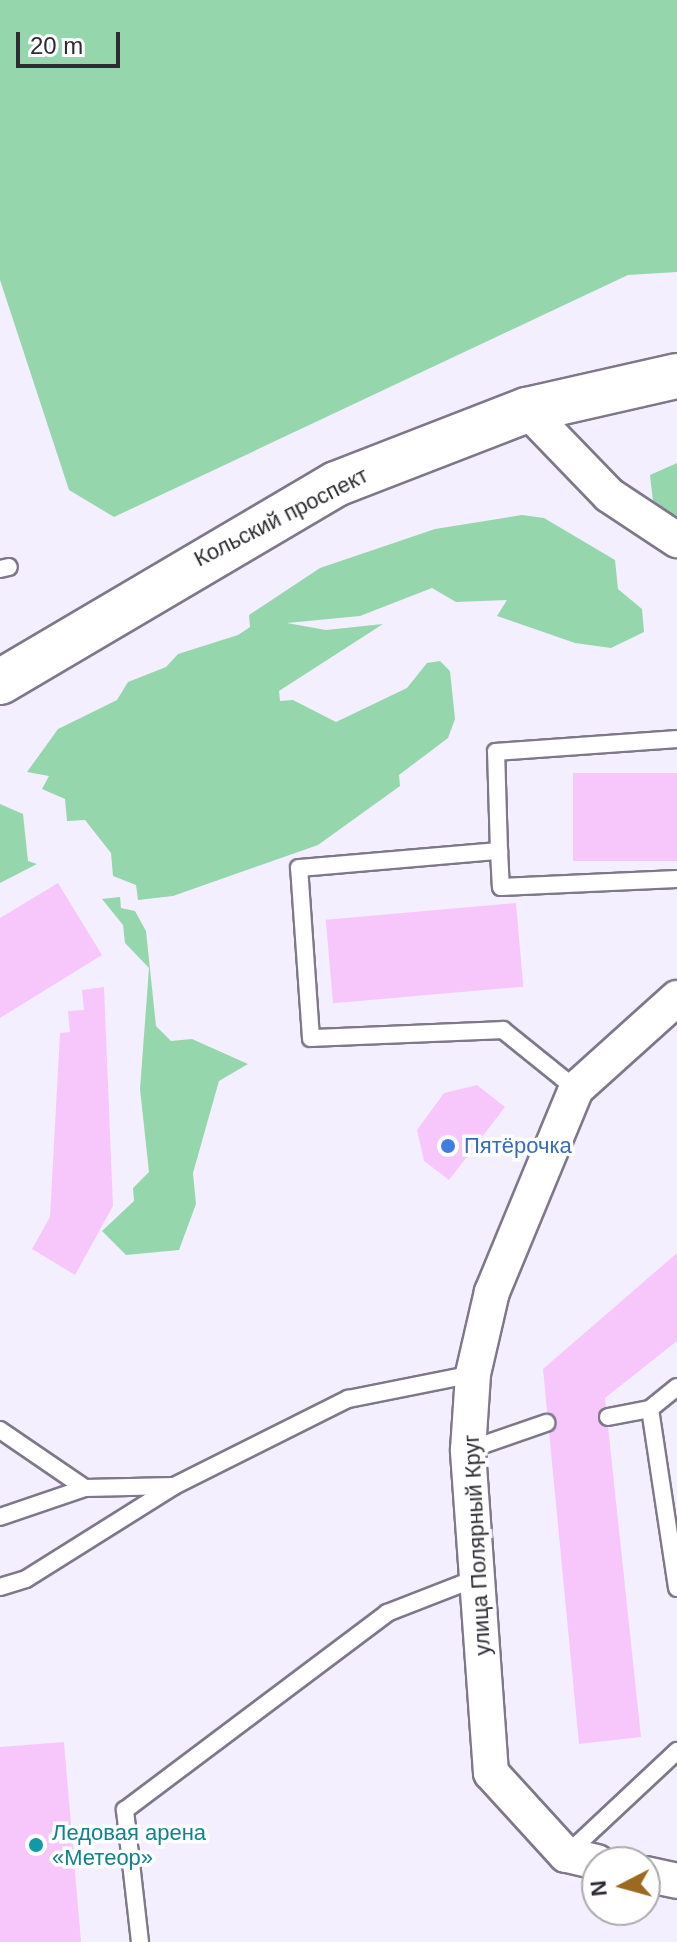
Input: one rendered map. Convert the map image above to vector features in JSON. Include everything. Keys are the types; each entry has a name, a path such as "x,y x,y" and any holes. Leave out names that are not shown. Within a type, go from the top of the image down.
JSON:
{"main road":[{"name":"Кольский проспект","path":"0,682 200,558 336,484 527,410 677,376"}],"street":[{"path":"527,410 609,495 677,540"},
{"name":"улица Полярный Круг","path":"581,1858 491,1773 468,1450 473,1374 492,1292 576,1089 677,998"}],"lane":[{"path":"677,739 496,752 501,887 677,879"},
{"path":"499,851 299,868 311,1038 503,1030 576,1089"},
{"path":"0,1587 26,1579 174,1486 348,1399 473,1374"},
{"path":"608,1417 650,1409 677,1387"},
{"path":"650,1409 677,1588"},
{"path":"468,1450 546,1423"},
{"path":"0,1430 85,1488"},
{"path":"0,1517 85,1488 174,1486"},
{"path":"140,1942 125,1810 387,1613 477,1578"},
{"path":"593,1846 677,1751"}],"green space":[{"path":"0,0 677,0 677,272 628,275 114,517 69,490 0,280"},
{"path":"677,463 677,516 654,510 650,475"},
{"path":"522,515 544,518 615,560 618,589 642,609 644,632 611,648 575,643 497,616 507,600 456,602 432,588 360,616 287,623 326,630 383,624 279,691 280,701 293,700 336,722 407,688 427,663 440,661 450,671 455,719 448,738 399,775 400,786 318,845 173,896 138,900 136,885 113,876 111,853 85,820 67,821 65,799 42,789 49,776 27,772 58,729 117,700 128,682 166,667 178,654 238,635 250,627 249,615 320,568 435,529"},
{"path":"0,804 23,814 28,861 37,864 0,883"},
{"path":"120,897 121,908 135,911 146,931 156,1026 171,1041 192,1039 248,1064 219,1081 193,1173 196,1204 179,1250 126,1255 102,1231 134,1201 133,1188 149,1172 140,1089 149,968 125,943 123,925 102,899"}],"building":[{"path":"573,773 677,773 677,861 573,861"},
{"path":"58,883 102,955 0,1018 0,918"},
{"path":"516,903 523,987 333,1003 326,920"},
{"path":"104,987 113,1206 75,1275 32,1249 50,1217 60,1033 70,1032 68,1011 84,1010 82,990"},
{"name":"Пятёрочка","path":"477,1085 505,1107 449,1180 424,1161 417,1130 444,1093"},
{"path":"677,1253 677,1341 605,1398 641,1737 579,1744 543,1369"},
{"name":"Ледовая арена «Метеор»","path":"64,1742 81,1942 0,1942 0,1747"}],"place":[{"name":"Пятёрочка","path":"448,1146"},
{"name":"Ледовая арена «Метеор»","path":"36,1845"}]}
